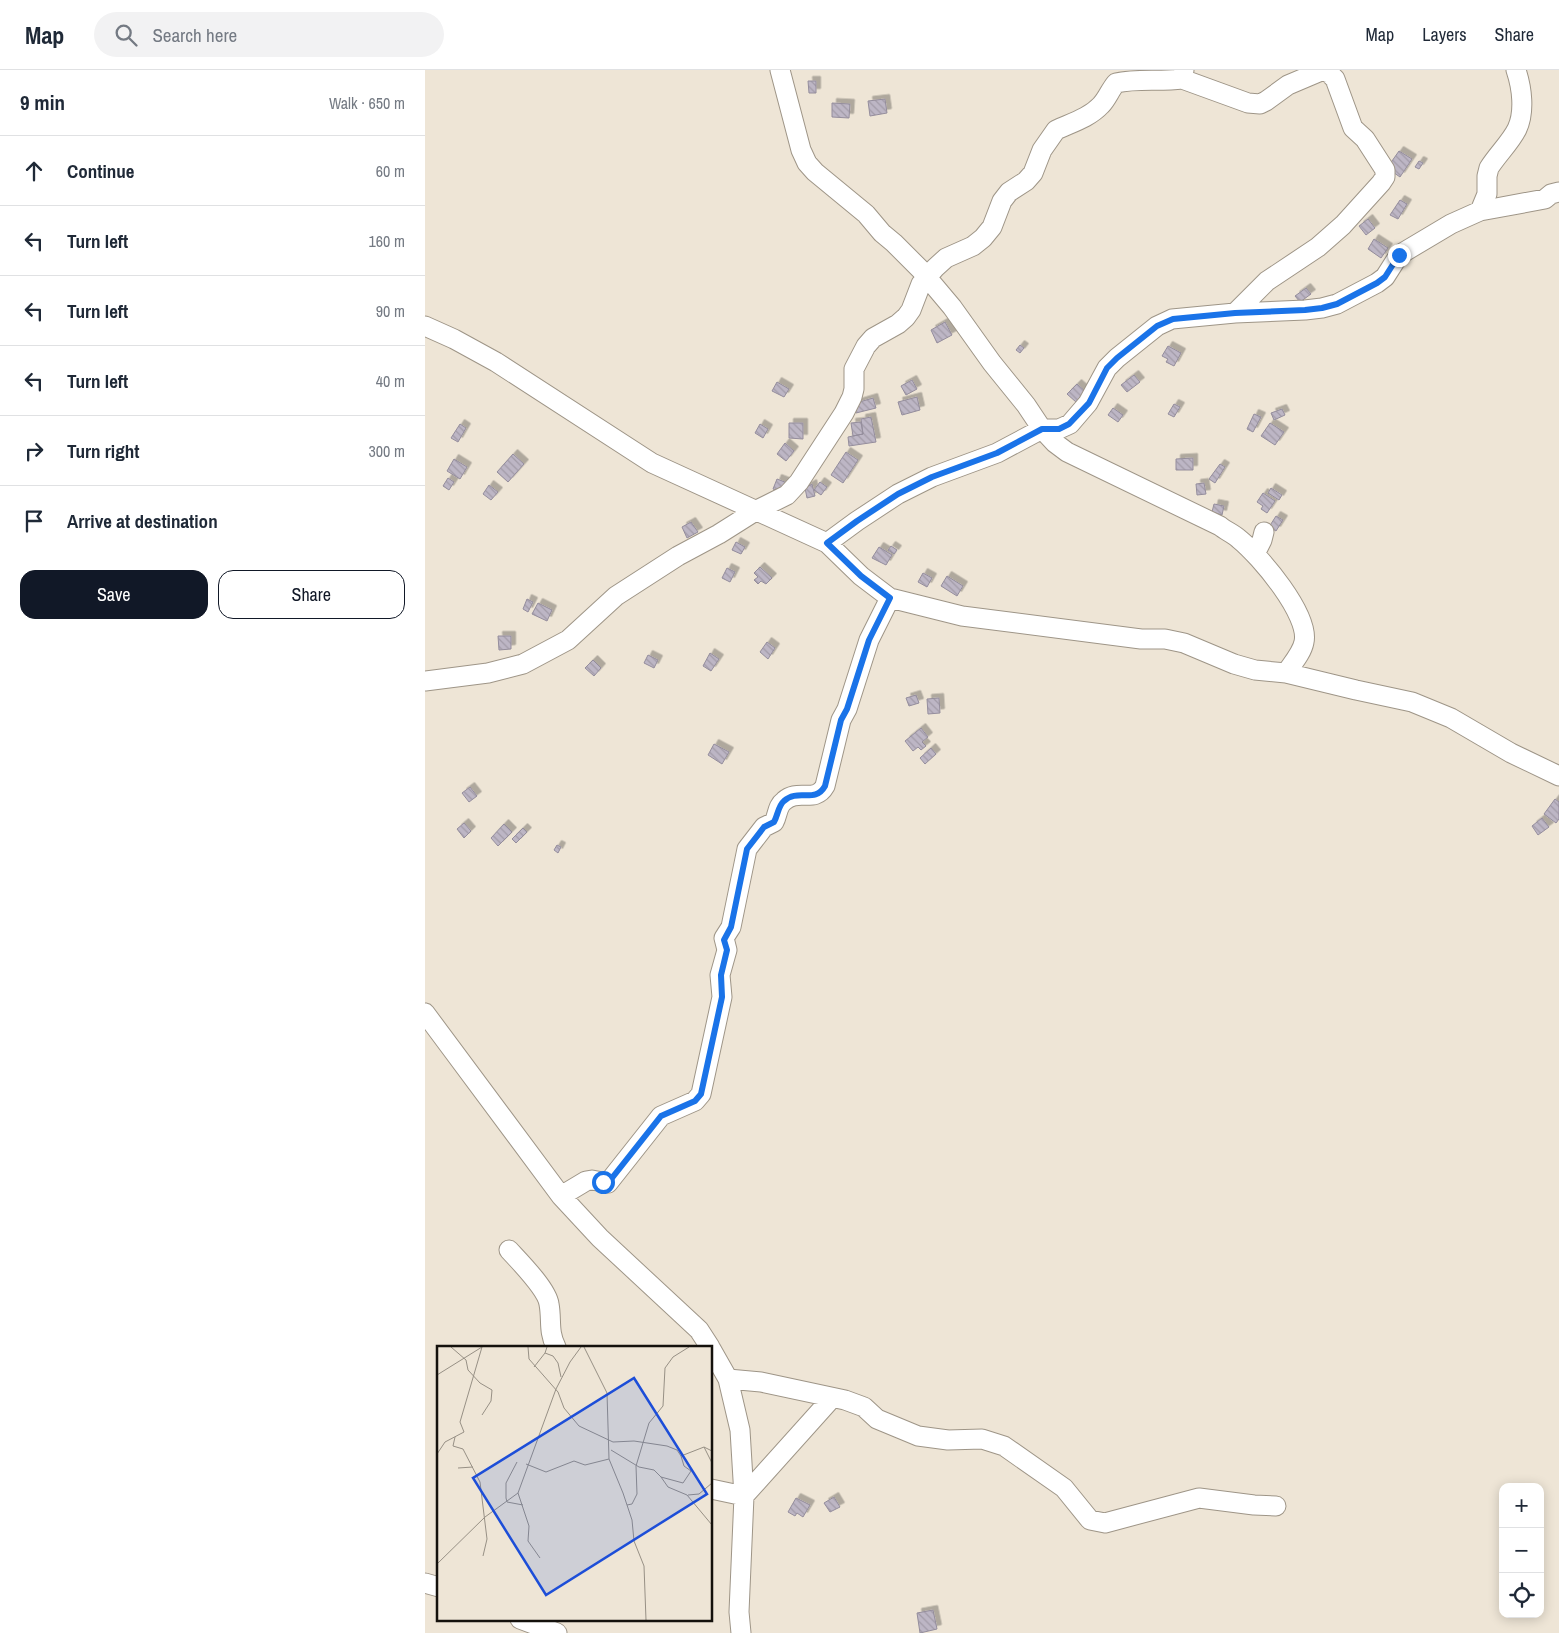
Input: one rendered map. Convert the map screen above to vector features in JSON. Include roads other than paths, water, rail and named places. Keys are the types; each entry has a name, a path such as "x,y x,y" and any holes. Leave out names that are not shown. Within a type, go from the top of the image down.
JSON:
{"street":[{"path":"780,70 801,150 807,163 815,172 866,214 882,233 927,277 1027,405 1042,429 1055,443 1067,452 1220,526 1239,539 1255,554 1285,592 1297,612 1304,632 1304,642 1286,673"},
{"path":"1480,212 1487,194 1489,168 1517,129 1520,119 1520,81 1516,70"},
{"path":"425,681 488,673 523,664 568,640 616,596 678,556 719,534 757,510 787,495 799,482 845,413 854,389 854,369 866,346 873,338 898,324 906,316 911,310 921,284 946,258 973,246 983,238 992,227 997,210 1005,196 1026,181 1033,173 1042,150 1055,130 1087,116 1095,110 1102,104 1116,83 1152,79 1168,81 1183,74 1226,96 1248,103 1260,104 1288,85 1321,71 1328,72 1335,79 1353,128 1365,139 1385,170 1385,177 1381,183 1343,225 1318,247 1267,281 1235,313"},
{"path":"827,543 898,494 932,477 997,453 1042,429 1059,429 1069,424 1089,403 1107,368 1157,326 1173,319 1235,313 1305,310 1337,304 1377,283 1385,277 1399,255 1451,224 1480,212 1545,199 1551,194 1559,192"},
{"path":"425,326 454,338 496,362 652,463 827,543 861,576 890,598 962,616 1141,639 1165,639 1184,643 1255,670 1286,673 1412,702 1451,718 1511,753 1559,776"},
{"path":"1255,554 1263,540 1264,532"},
{"path":"561,1196 586,1181 592,1180 608,1183 661,1116 695,1101 701,1094 722,997 721,975 727,950 724,940 731,927 747,849 764,827 774,822 781,804 789,797 816,795 822,792 841,720 847,709 869,640 890,598"},
{"path":"425,1013 561,1196 600,1238 699,1330 710,1346"},
{"path":"509,1250 527,1270 549,1302 551,1337 556,1346"},
{"path":"713,1352 728,1379 740,1430 744,1496 739,1612 741,1633"},
{"path":"728,1379 796,1389 854,1403 863,1407 877,1419 918,1436 948,1440 982,1439 1004,1446 1064,1488 1090,1520 1097,1522 1114,1521 1199,1498 1276,1506"},
{"path":"744,1496 832,1398"},
{"path":"713,1488 744,1496"},
{"path":"523,1620 557,1633"}]}
